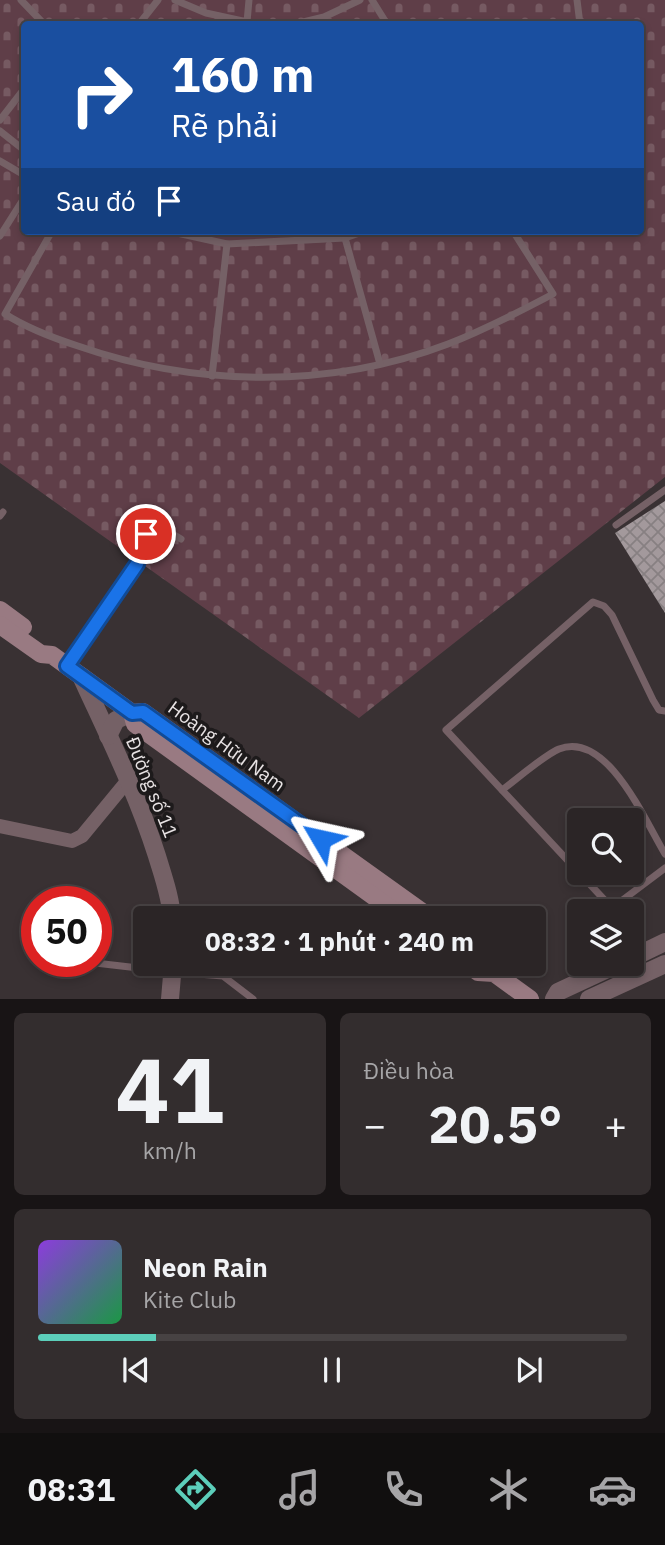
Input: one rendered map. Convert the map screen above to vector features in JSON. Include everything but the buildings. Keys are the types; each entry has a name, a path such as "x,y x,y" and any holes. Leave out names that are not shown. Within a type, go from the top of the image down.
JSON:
{"main road":[{"name":"Hoàng Hữu Nam","path":"0,610 48,644 52,655"},
{"name":"Hoàng Hữu Nam","path":"0,625 41,654 52,655 132,713 135,724 387,906"},
{"name":"Hoàng Hữu Nam","path":"132,713 143,712 414,906"},
{"path":"501,976 530,999"}],"street":[{"name":"Đường số 11","path":"74,671 129,779 162,872 169,906"},
{"path":"108,736 116,720 132,713"},
{"path":"0,826 72,841 82,836 129,779"},
{"path":"644,952 665,942"},
{"path":"589,999 665,964"},
{"path":"170,999 172,976"},
{"path":"554,999 558,992 592,976"}],"lane":[{"path":"20,0 41,21"},
{"path":"141,21 158,0"},
{"path":"175,0 206,13 242,21"},
{"path":"247,21 249,0"},
{"path":"307,21 324,17 360,0"},
{"path":"372,0 385,21"},
{"path":"577,0 580,21"},
{"path":"0,120 21,93"},
{"path":"0,131 21,148"},
{"path":"0,161 21,173"},
{"path":"0,236 21,203"},
{"path":"50,235 5,314 63,341 107,356 162,369 249,378 303,375 380,364 447,345 553,294 516,235"},
{"path":"187,235 227,244 345,238 354,235"},
{"path":"345,238 380,364"},
{"path":"212,376 227,244"},
{"path":"616,524 665,490"},
{"path":"74,671 137,564 146,534 164,529 181,539"},
{"path":"665,711 659,710 612,615 604,606 593,602 446,730 612,908 665,868"},
{"path":"502,790 558,750 576,746 596,752 615,771 665,854"},
{"path":"112,964 133,965"},
{"path":"223,976 253,999"}],"green space":[{"path":"0,0 665,0 665,477 359,718 0,463"}],"route":[{"path":"146,534 137,564 67,666 132,713 143,712 321,839"}]}
